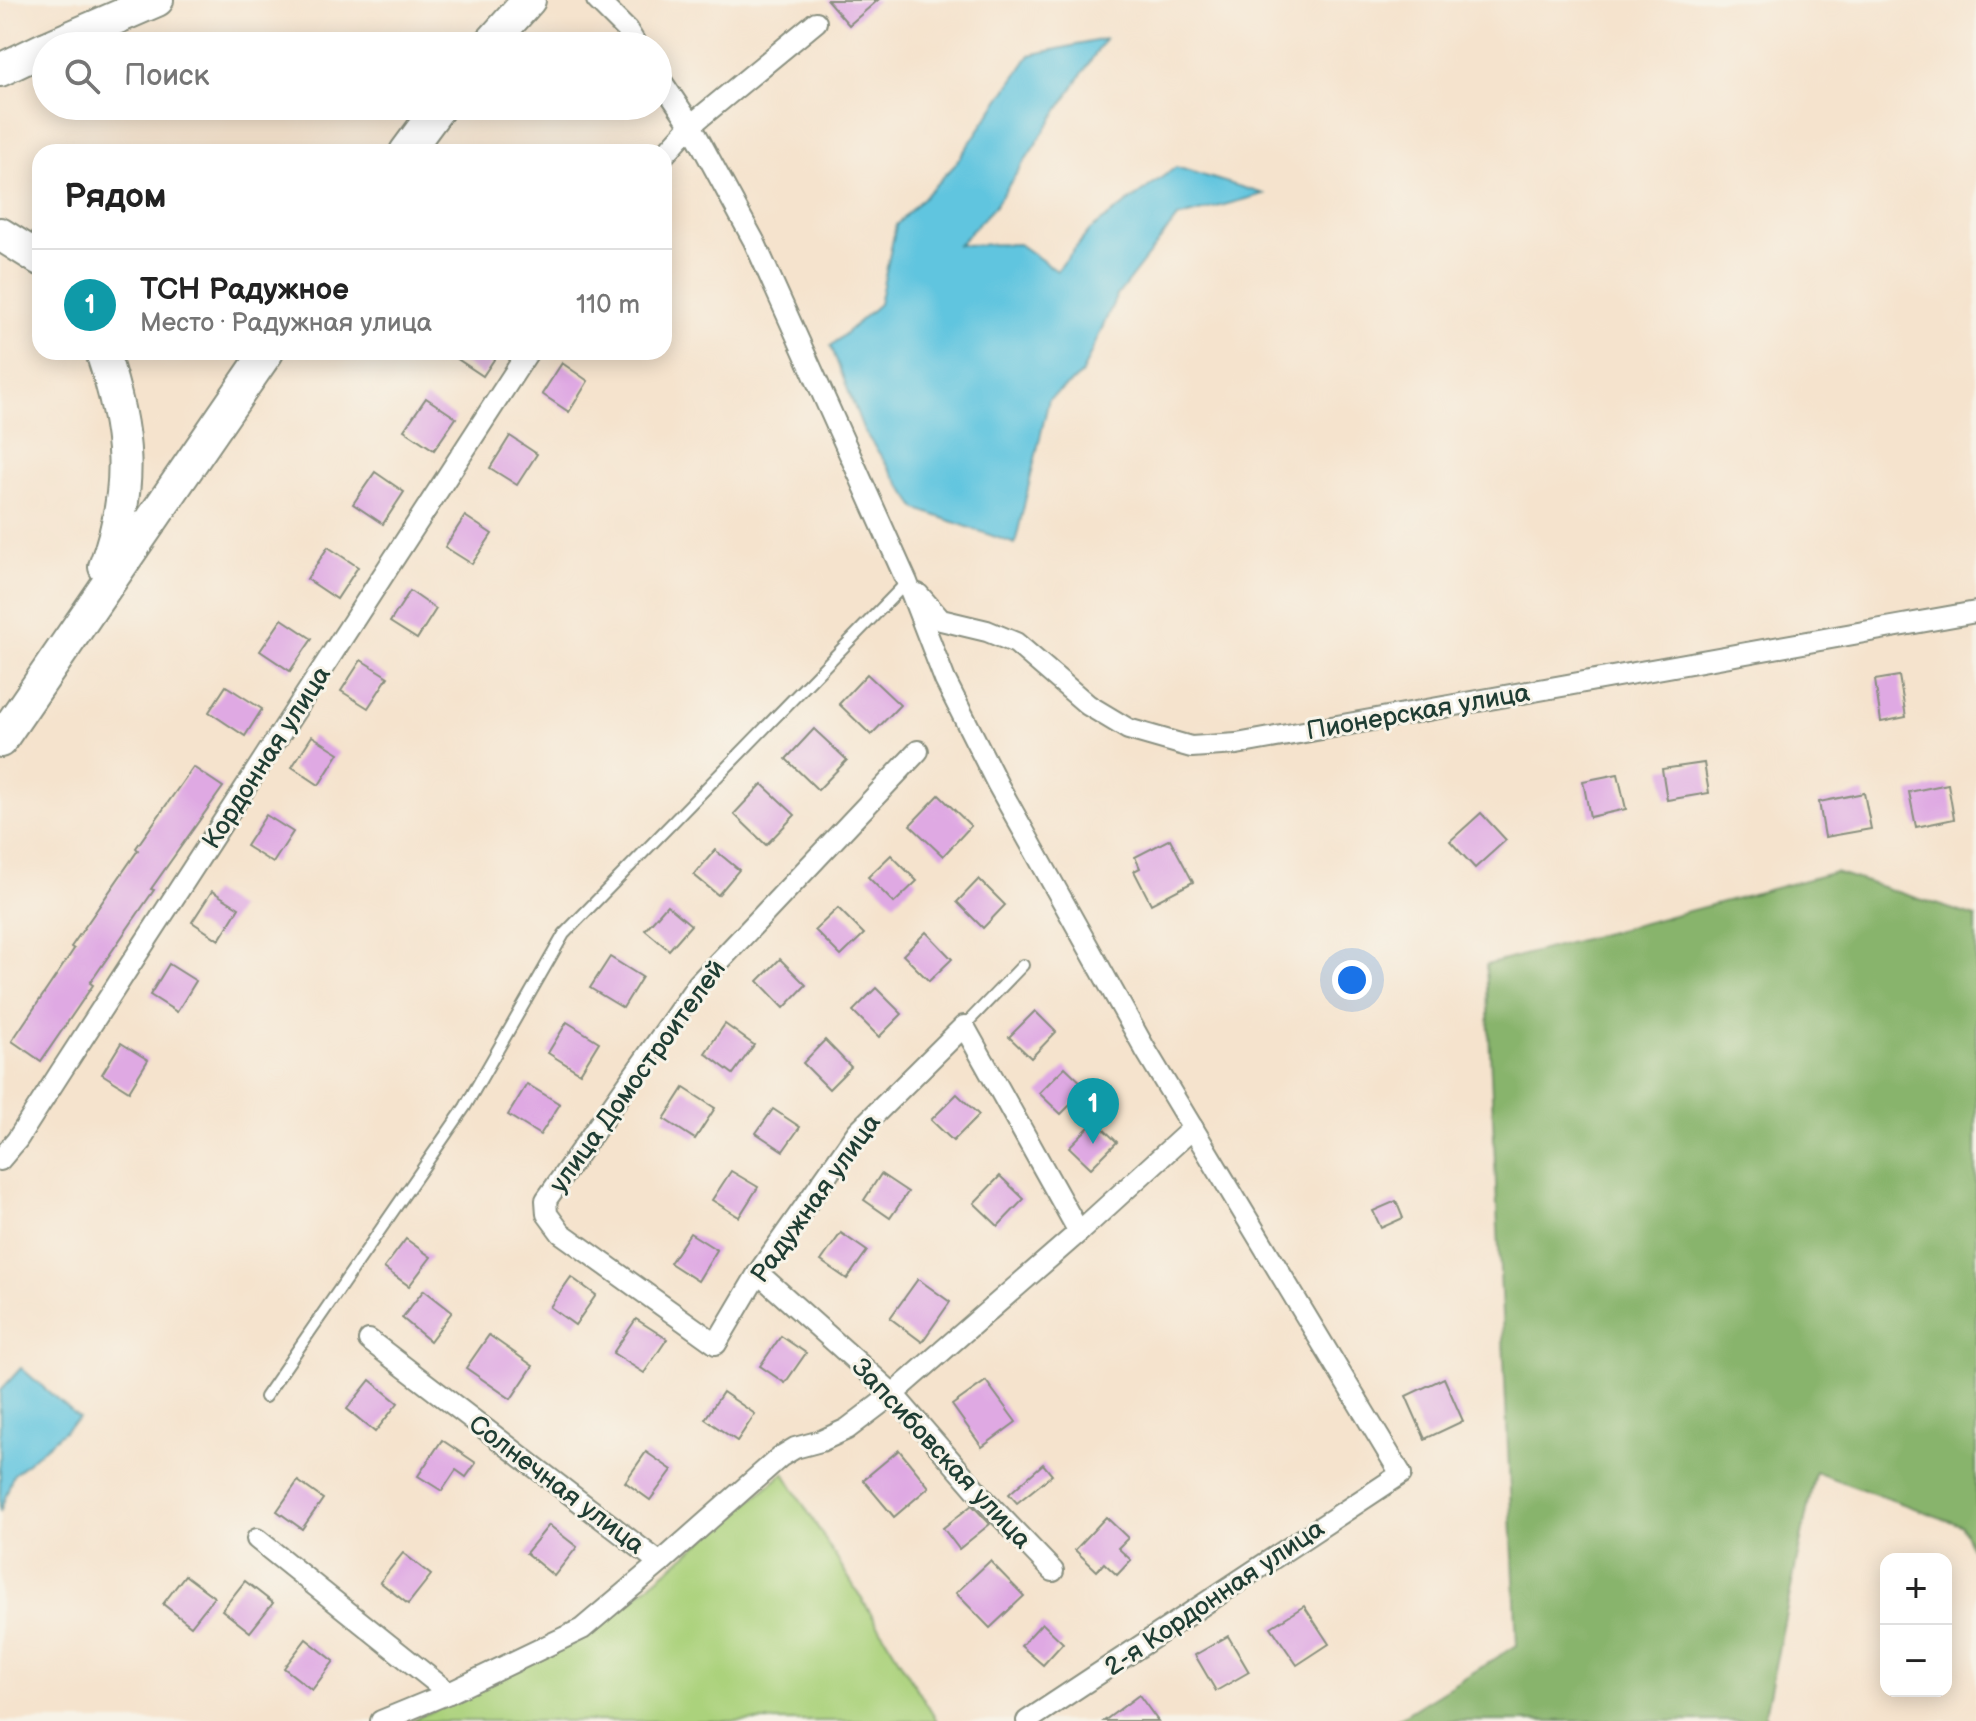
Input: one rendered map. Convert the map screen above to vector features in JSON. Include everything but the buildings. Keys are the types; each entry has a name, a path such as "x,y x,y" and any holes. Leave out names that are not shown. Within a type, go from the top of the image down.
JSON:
{"main road":[{"path":"83,32 157,0"},
{"path":"500,32 529,0"},
{"path":"0,70 32,55"},
{"path":"412,144 430,120"},
{"path":"0,234 32,254"},
{"path":"83,618 106,566 118,529 125,491 123,434 105,360"},
{"path":"0,741 261,360"}],"street":[{"path":"597,0 628,32"},
{"path":"672,146 691,125 816,22"},
{"path":"660,1563 780,1457 795,1448 847,1429 893,1394 1193,1128 1145,1049 998,785 945,680 907,582 754,241 691,125 672,97"},
{"name":"Кордонная улица","path":"0,1160 43,1100 523,360"},
{"name":"Пионерская улица","path":"907,582 941,620 987,631 1016,643 1088,705 1128,729 1191,747 1237,744 1976,612"},
{"name":"улица Домостроителей","path":"561,1233 547,1214 546,1200 698,984 918,751"},
{"path":"964,1026 1079,1232"},
{"name":"Радужная улица","path":"561,1233 716,1344 758,1273 858,1131 964,1026"},
{"name":"2-я Кордонная улица","path":"1027,1721 1401,1474 1193,1128"},
{"name":"Запсибовская улица","path":"758,1273 893,1394 984,1499 1053,1571"},
{"name":"Солнечная улица","path":"369,1340 660,1563 582,1629 449,1693 381,1721"},
{"path":"257,1539 449,1693"}],"lane":[{"path":"265,1397 465,1107 564,934 907,582"},
{"path":"964,1026 1023,965"}],"green space":[{"path":"1835,872 1976,917 1976,1558 1961,1525 1815,1472 1765,1714 1770,1721 1395,1721 1517,1645 1486,965"},
{"path":"784,1473 937,1721 410,1721 587,1637"}],"water":[{"path":"1105,39 995,206 958,245 1019,244 1057,271 1090,230 1176,167 1264,194 1177,218 1116,297 1081,375 1049,399 1015,544 917,509 864,431 831,346 879,304 896,225 954,166 1030,55"},
{"path":"21,1368 79,1418 13,1475 0,1512 0,1391"}],"place":[{"name":"ТСН Радужное","path":"1093,1144"}]}
